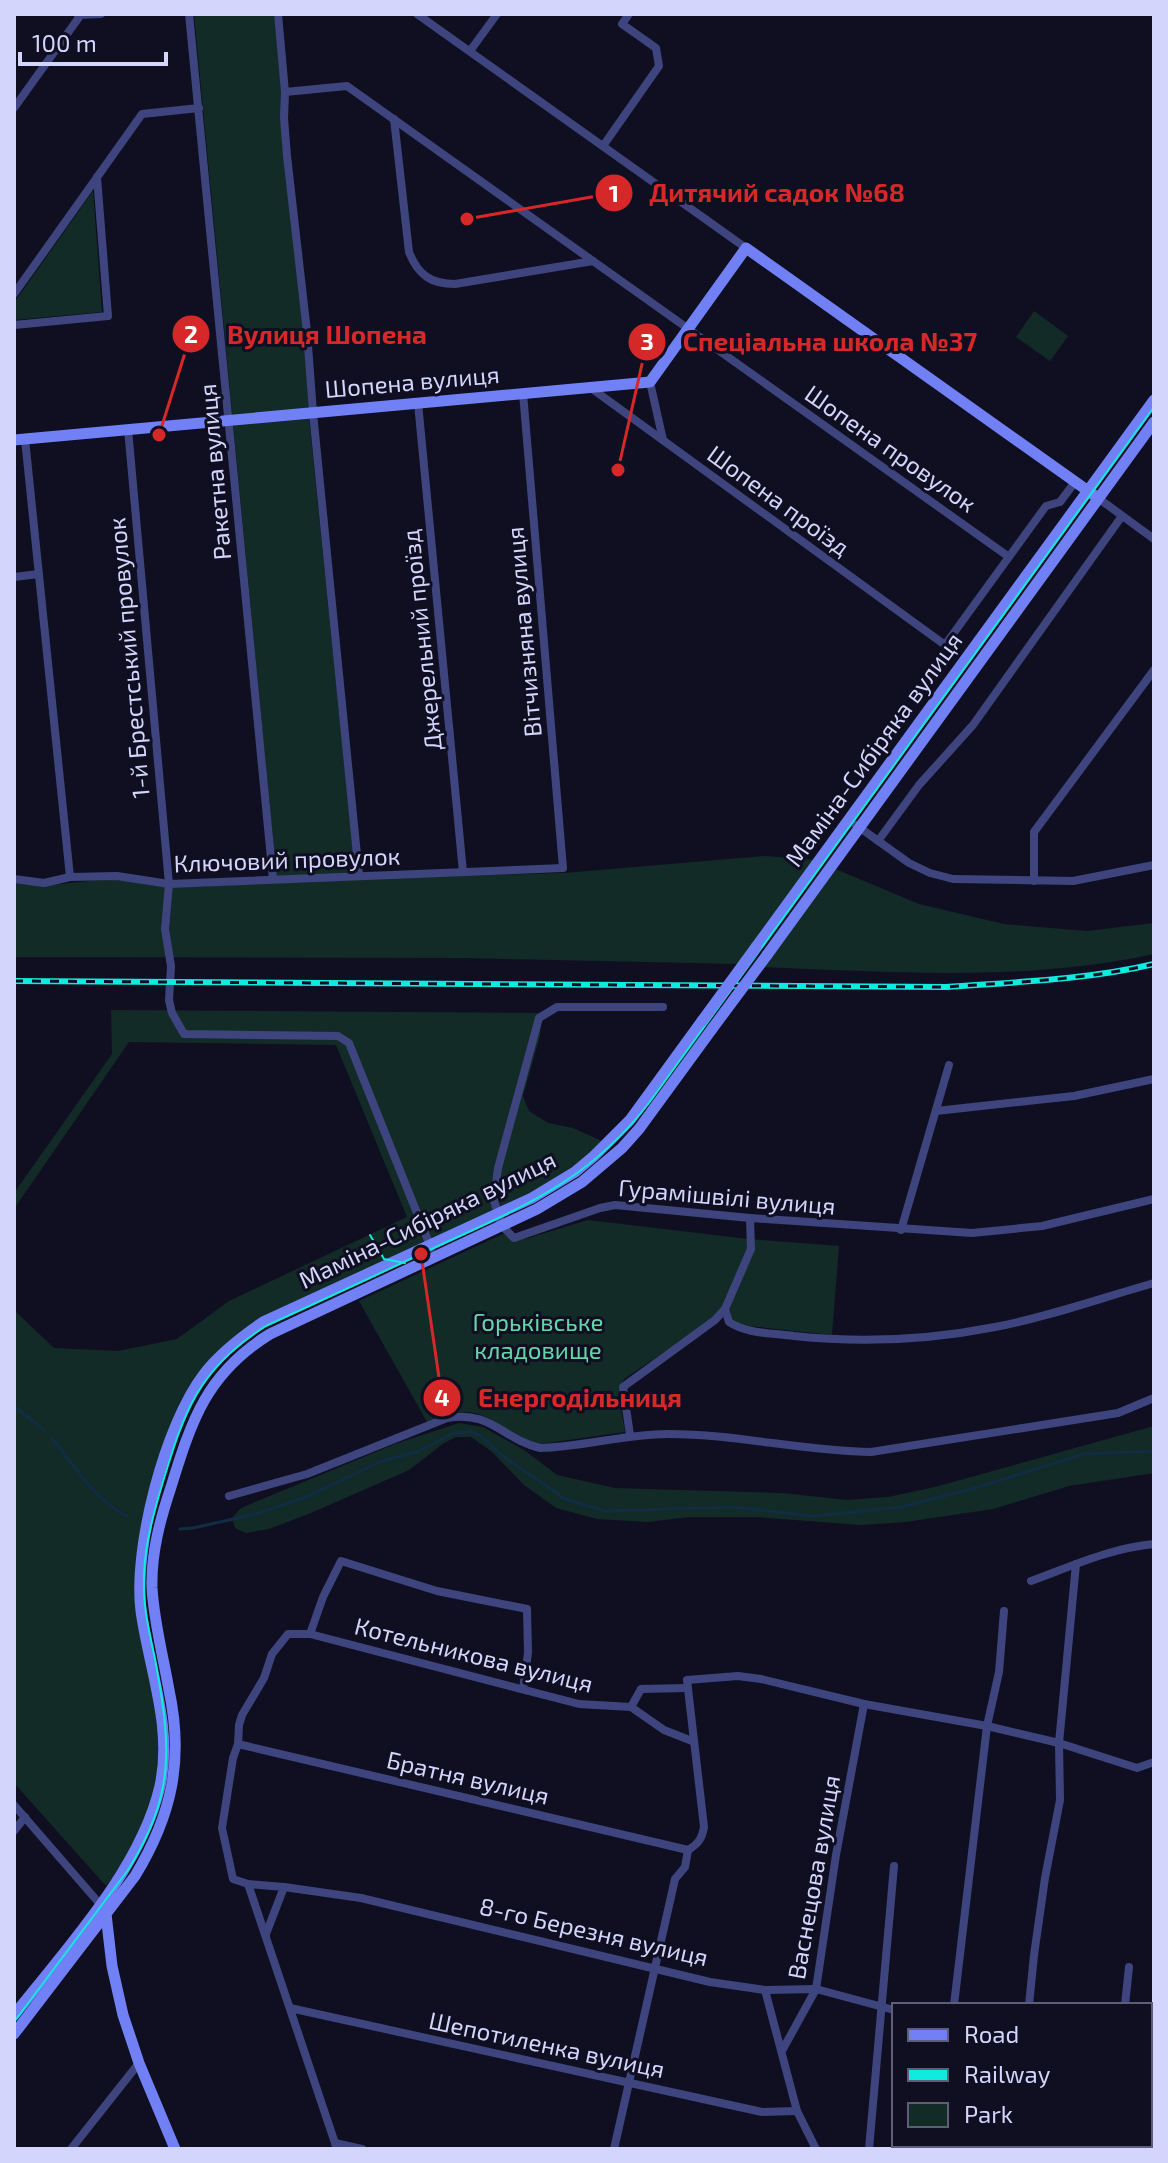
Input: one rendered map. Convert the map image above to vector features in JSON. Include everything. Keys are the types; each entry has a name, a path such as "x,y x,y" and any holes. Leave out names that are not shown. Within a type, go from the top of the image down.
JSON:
{"main road":[{"path":"650,382 746,248 1098,498"},
{"name":"Шопена вулиця","path":"20,439 650,382"},
{"name":"Маміна-Сибіряка вулиця","path":"707,1025 756,947 1154,400"},
{"name":"Маміна-Сибіряка вулиця","path":"107,1915 152,1847 165,1816 173,1784 175,1730 154,1611 153,1564 161,1519 195,1413 215,1382 255,1343 435,1257 554,1186 613,1139 767,955 1154,422"},
{"name":"Маміна-Сибіряка вулиця","path":"99,1903 140,1841 153,1813 161,1782 163,1731 141,1612 140,1563 149,1516 183,1407 204,1374 263,1322 430,1245 499,1220"},
{"path":"14,2015 99,1903 107,1915 123,2015 139,2063 175,2149"},
{"path":"14,2034 107,1915"}],"street":[{"path":"14,108 79,15 101,14"},
{"name":"Ракетна вулиця","path":"189,14 273,879"},
{"path":"278,14 287,156 359,875"},
{"path":"417,14 746,248"},
{"path":"470,51 497,14"},
{"path":"603,146 659,66 656,48 622,24 629,14"},
{"name":"Шопена провулок","path":"285,92 347,86 1009,557"},
{"path":"14,294 142,114 199,108"},
{"path":"394,119 409,252 415,267 425,278 439,284 455,284 594,261"},
{"path":"14,325 108,316 97,177"},
{"path":"650,382 663,440"},
{"name":"Шопена проїзд","path":"590,387 945,645 1009,557"},
{"name":"Вітчизняна вулиця","path":"523,393 563,868"},
{"name":"Джерельний проїзд","path":"418,403 463,872"},
{"name":"1-й Брестський провулок","path":"128,429 169,884 165,929 171,966 169,1000 184,1034 338,1036 349,1043 430,1245"},
{"path":"20,439 39,574 70,877"},
{"path":"1009,557 1046,506 1060,502 1075,482"},
{"path":"1098,498 1154,539"},
{"path":"878,841 919,785 973,725 1122,516"},
{"path":"14,577 39,574"},
{"path":"1034,881 1034,832 1154,670"},
{"path":"849,820 909,863 953,879 1073,881 1154,865"},
{"name":"Ключовий провулок","path":"14,879 44,883 70,877 117,876 169,884 563,868"},
{"path":"499,1220 494,1201 498,1168 539,1018 557,1007 663,1007"},
{"path":"901,1230 949,1065"},
{"path":"936,1111 1074,1096 1154,1079"},
{"name":"Гурамішвілі вулиця","path":"499,1220 514,1238 615,1205 901,1230 972,1233 1042,1226 1154,1199"},
{"path":"630,1435 623,1393 627,1382 715,1320 725,1309 751,1249 750,1218"},
{"path":"430,1245 435,1257"},
{"path":"725,1309 729,1322 739,1328 805,1337 858,1340 902,1338 997,1327 1154,1283"},
{"path":"229,1496 307,1474 464,1414 480,1417 527,1445 540,1448 630,1435 712,1435 833,1451 871,1452 1106,1415 1154,1398"},
{"path":"1031,1581 1130,1547 1154,1544"},
{"path":"362,2149 336,2146 248,1884 233,1879 230,1874 222,1828 242,1715 264,1678 272,1654 288,1634 310,1634 323,1597 341,1561 437,1591 527,1609 528,1653 523,1689"},
{"path":"1029,2003 1043,1893 1060,1800 1059,1743 1076,1564"},
{"path":"954,2003 987,1726 999,1672 1004,1611"},
{"name":"Котельникова вулиця","path":"310,1634 579,1704 631,1707"},
{"path":"614,2149 675,1879 685,1867 688,1850 702,1837 704,1827 687,1680 738,1676 805,1687 864,1704 987,1726 1059,1743 1137,1768 1154,1762"},
{"path":"688,1688 641,1689 631,1707 664,1730 692,1741"},
{"name":"Васнецова вулиця","path":"783,2049 816,1989 836,1855 864,1704"},
{"name":"Братня вулиця","path":"238,1744 688,1850"},
{"path":"14,1805 99,1903"},
{"path":"14,1831 25,1817"},
{"path":"869,2149 894,1866"},
{"name":"8-го Березня вулиця","path":"248,1884 361,1898 710,1982 765,1990 816,1989 892,2009"},
{"path":"266,1934 284,1887"},
{"path":"1125,2003 1129,1967"},
{"name":"Васнецова вулиця","path":"765,1990 797,2111 816,2149"},
{"name":"Шепотиленка вулиця","path":"290,2008 762,2112 797,2111"},
{"path":"71,2149 139,2063"}],"green space":[{"path":"194,14 274,14 305,344 309,418 356,879 564,873 765,856 815,860 739,964 462,958 14,957 14,883 38,885 112,880 180,887 277,882"},
{"path":"93,191 102,312 14,320 14,303"},
{"path":"1034,311 1068,336 1050,361 1016,337"},
{"path":"833,868 919,904 1004,924 1087,931 1154,923 1154,954 1058,969 1008,972 761,967"},
{"path":"111,1010 541,1013 540,1036 523,1096 529,1111 548,1123 573,1128 604,1142 572,1169 530,1194 261,1319 190,1388 137,1563 159,1731 157,1781 150,1811 106,1886 14,1783 14,1310 54,1348 118,1351 177,1339 229,1301 407,1217 336,1045 129,1042 14,1209 14,1193 112,1054"},
{"name":"Горьківське кладовище","path":"588,1220 748,1239 839,1246 832,1335 740,1325 732,1319 729,1308 624,1379 620,1398 625,1432 540,1444 523,1439 478,1414 465,1412 427,1422 359,1301 507,1232 525,1239"},
{"path":"459,1423 483,1427 524,1450 557,1475 615,1488 782,1493 847,1500 888,1497 935,1487 1154,1426 1154,1473 1069,1486 993,1509 906,1522 861,1525 756,1517 690,1517 647,1522 597,1519 556,1508 524,1485 491,1451 471,1437 456,1437 409,1470 311,1513 269,1529 246,1533 235,1528 232,1518 241,1508 395,1444"}],"waterway":[{"path":"14,1406 44,1430"},
{"path":"180,1529 256,1514 306,1497 382,1461 417,1452 451,1434 469,1431 481,1436 503,1456 565,1499 605,1511 734,1507 814,1516 901,1507 1084,1454 1154,1451"},
{"path":"52,1438 95,1492 127,1516"}],"tram line":[{"path":"14,2022 128,1870 155,1817 166,1768 166,1743 145,1605 145,1561 155,1510 178,1435 209,1376 243,1342 266,1326 527,1204 579,1172 626,1130 649,1103 1154,407"},
{"path":"370,1235 384,1259 405,1263"}],"railway":[{"path":"14,981 946,987 1076,977 1154,964"}],"place":[{"name":"Дитячий садок №68","path":"467,219"},
{"name":"Вулиця Шопена","path":"159,435"},
{"name":"Спеціальна школа №37","path":"618,470"},
{"name":"Енергодільниця","path":"421,1254"}]}
